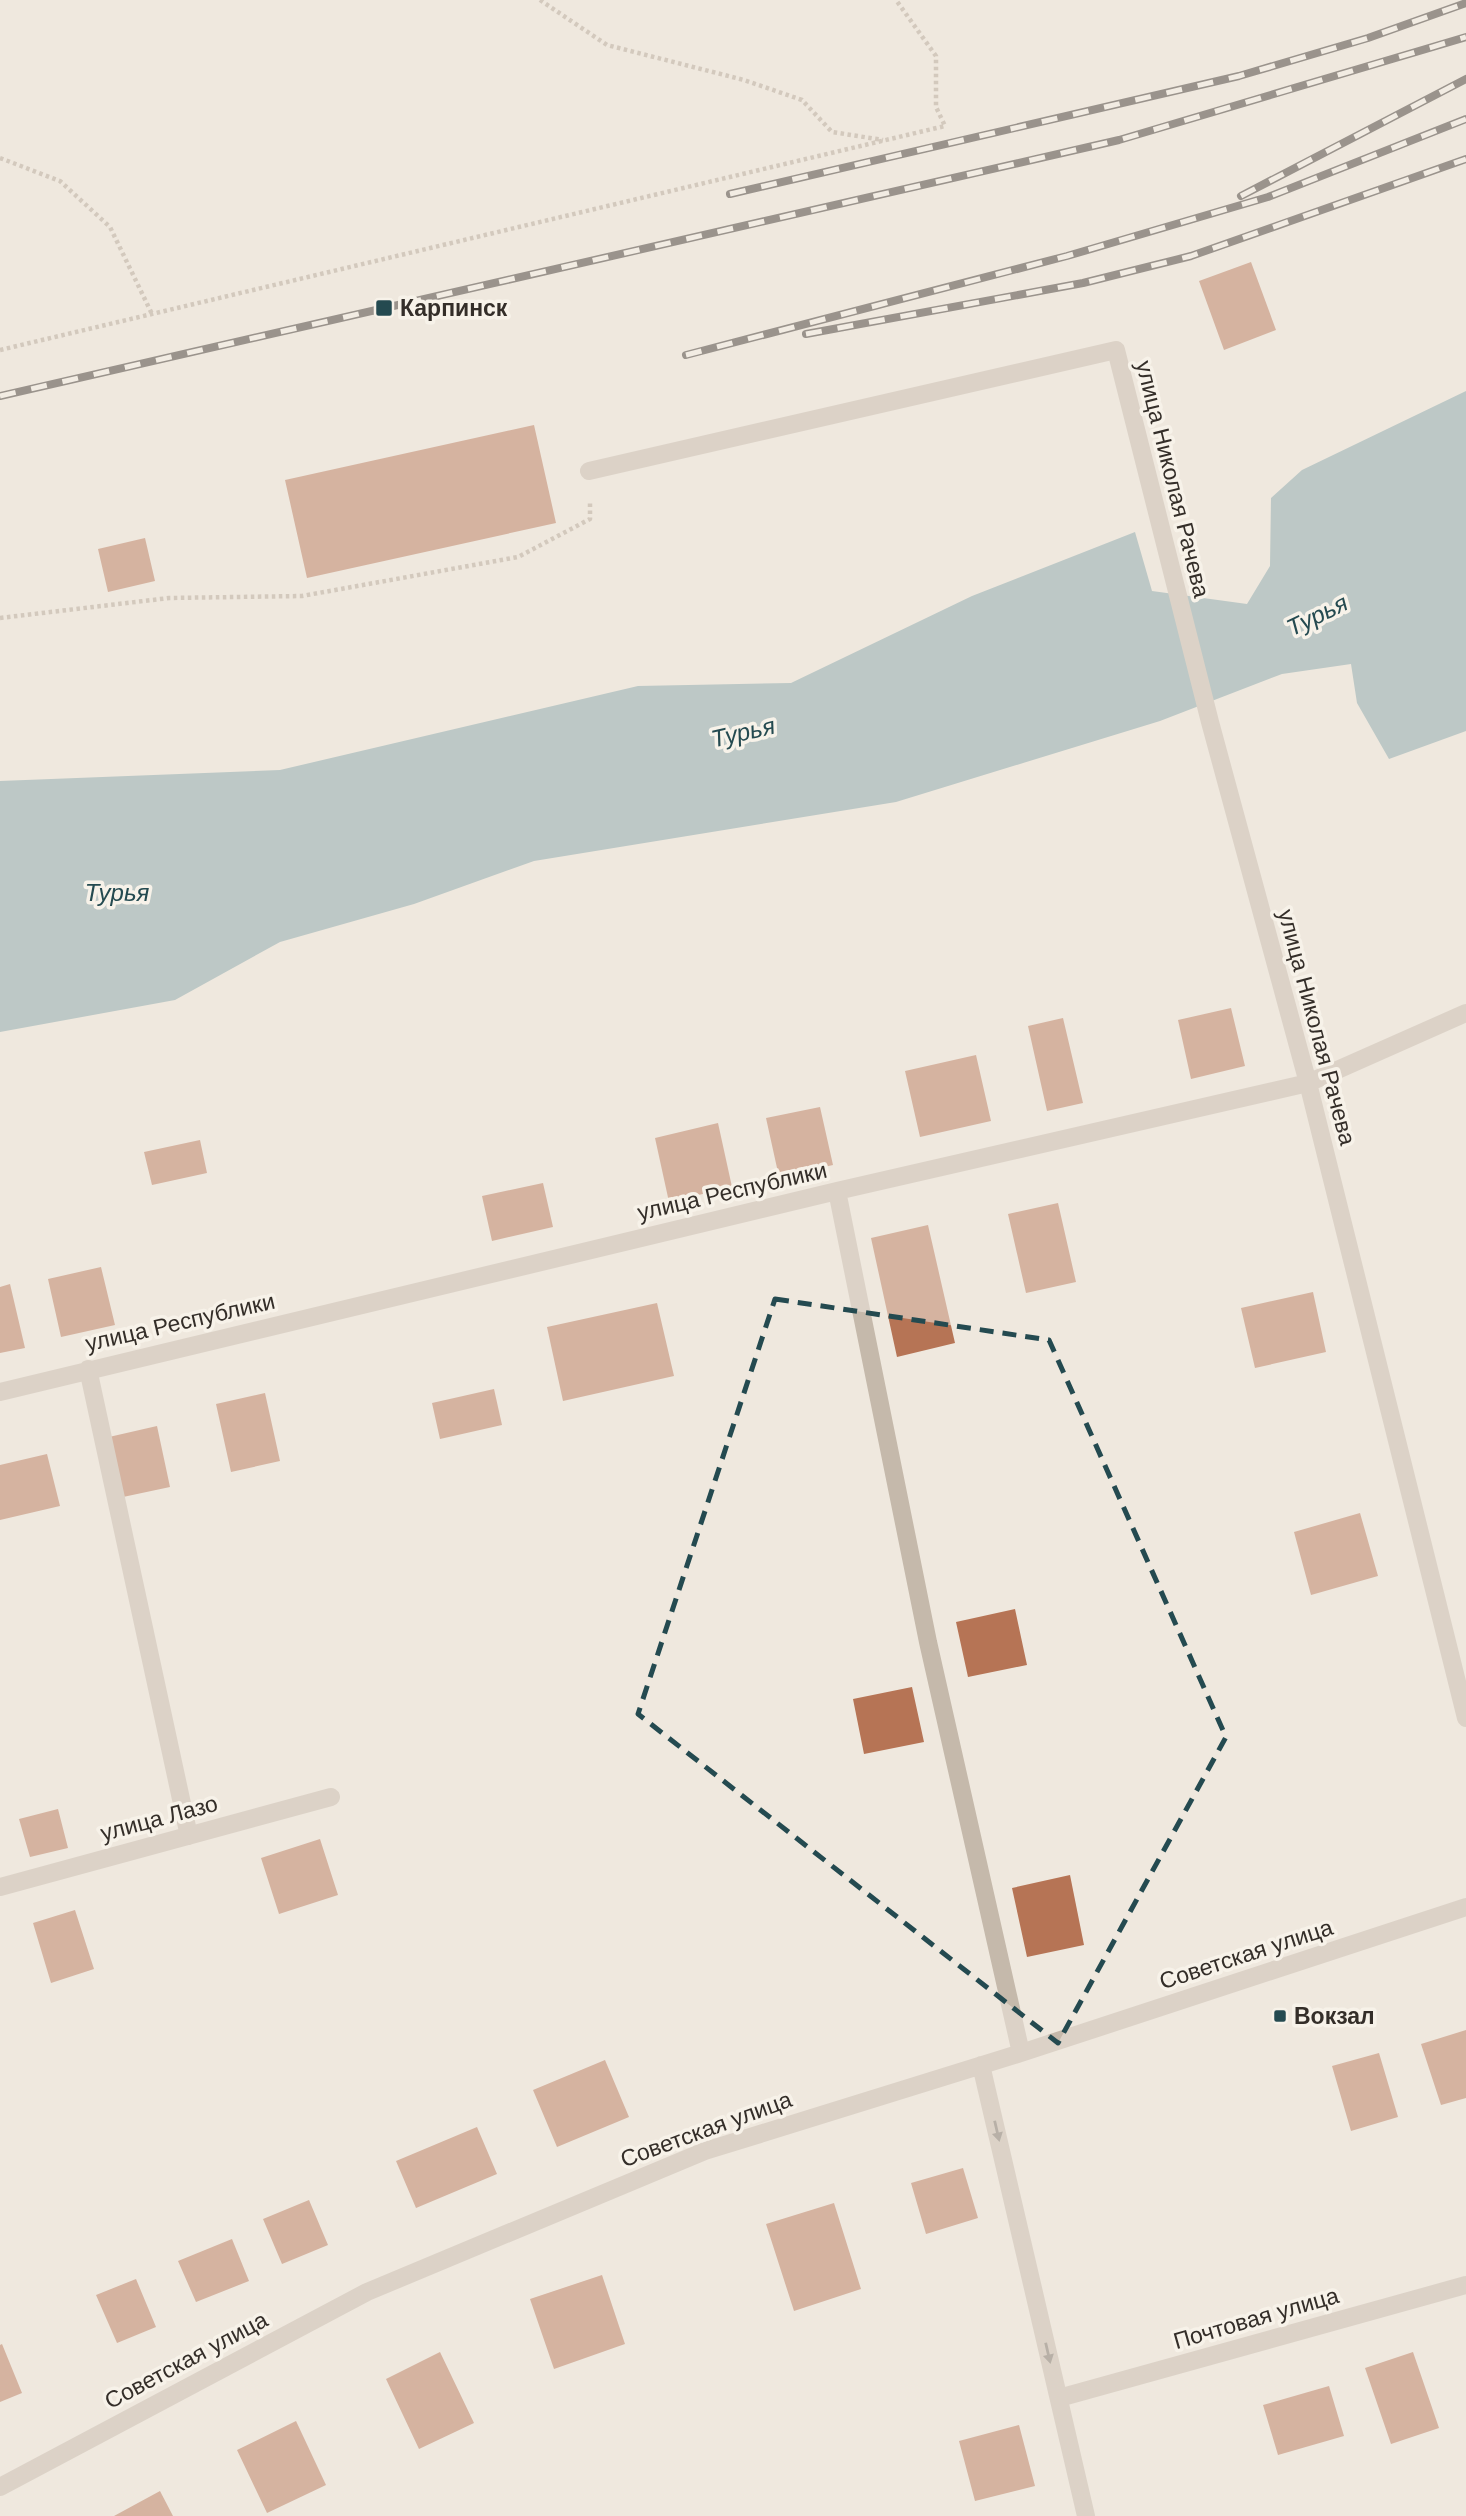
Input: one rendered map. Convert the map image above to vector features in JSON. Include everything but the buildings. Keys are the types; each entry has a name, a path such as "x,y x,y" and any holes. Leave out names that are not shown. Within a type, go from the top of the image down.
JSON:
{"street":[{"name":"улица Николая Рачева","path":"589,471 1116,350 1210,722 1308,1083 1466,1718"},
{"name":"улица Республики","path":"0,1392 837,1191 1308,1083 1466,1013"},
{"path":"837,1191 928,1642 1021,2053"},
{"path":"88,1369 189,1836"},
{"name":"улица Лазо","path":"0,1887 331,1797"},
{"name":"Советская улица","path":"0,2487 367,2292 705,2151 1021,2053 1466,1907"},
{"path":"981,2064 1086,2516"},
{"name":"Почтовая улица","path":"1059,2398 1466,2285"}],"path":[{"path":"540,0 607,45 802,100 832,132 887,141"},
{"path":"0,350 945,127 936,107 936,56 896,0"},
{"path":"0,158 60,181 110,227 152,314"},
{"path":"0,618 169,598 302,596 517,557 590,519 589,471"}],"highlighted area":[{"path":"775,1299 1049,1340 1226,1737 1058,2043 638,1714"}],"water":[{"name":"Турья","path":"1466,391 1466,731 1389,759 1357,703 1351,664 1282,674 1160,721 896,802 534,861 414,904 280,942 175,1000 0,1032 0,781 280,770 638,686 791,683 972,596 1135,532 1152,591 1247,604 1270,566 1271,498 1302,470"}],"railway":[{"path":"730,194 1239,76 1368,38 1466,3"},
{"path":"0,396 1119,140 1466,37"},
{"path":"1241,196 1466,79"},
{"path":"686,355 1067,256 1268,197 1466,119"},
{"path":"806,334 1083,283 1191,256 1466,159"}],"place":[{"name":"Карпинск","path":"384,308"},
{"name":"Вокзал","path":"1280,2016"}]}
